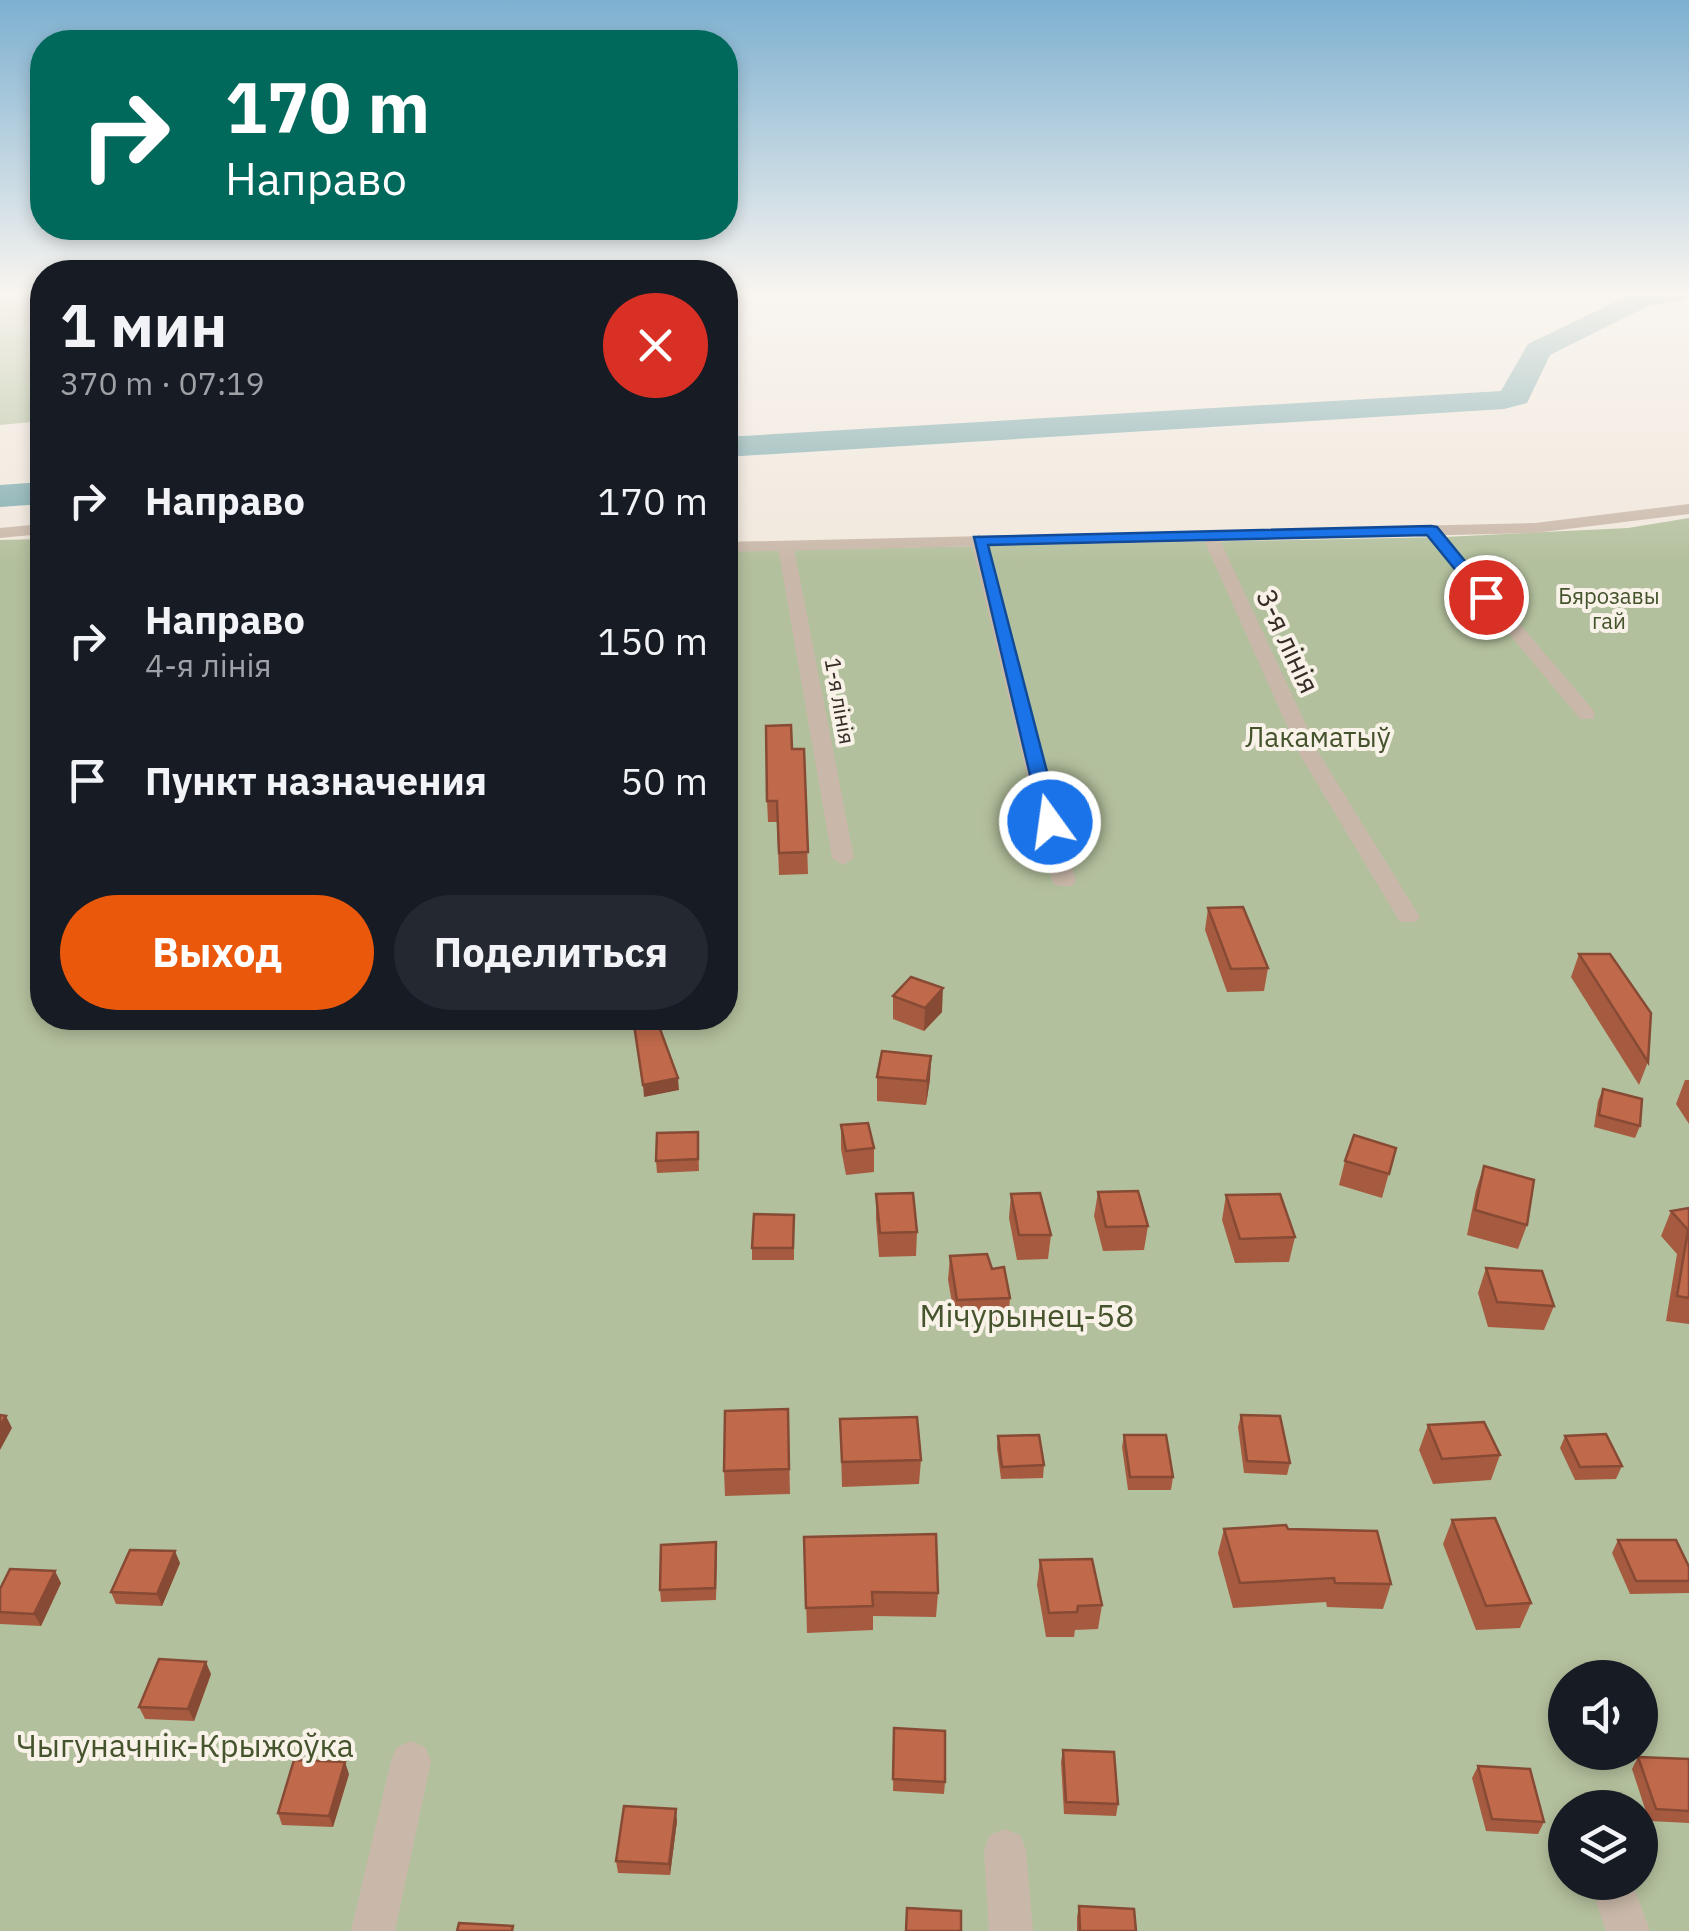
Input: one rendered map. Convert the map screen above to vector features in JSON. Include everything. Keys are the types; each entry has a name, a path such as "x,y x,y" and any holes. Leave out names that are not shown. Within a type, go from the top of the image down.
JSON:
{"street":[{"path":"738,548 788,550 1433,534 1585,524 1689,509"},
{"path":"0,533 30,531"},
{"path":"1433,534 1587,715"},
{"name":"3-я лінія","path":"1211,540 1310,755 1408,917"},
{"path":"980,544 1064,882"},
{"name":"1-я лінія","path":"788,550 843,858"},
{"path":"373,1931 411,1761"},
{"path":"1005,1850 1011,1931"},
{"path":"1617,1900 1628,1931"}],"green space":[{"path":"0,384 30,384 30,422 0,425"},
{"path":"1689,518 1689,1931 0,1931 0,540 30,539 30,1030 738,1030 738,551 1445,537 1628,528"}],"building":[{"path":"791,725 792,749 804,749 808,852 779,853 777,801 767,801 766,726"},
{"path":"1243,907 1268,968 1231,969 1208,908"},
{"path":"1579,954 1610,954 1651,1013 1648,1062"},
{"path":"911,977 943,988 925,1008 893,996"},
{"path":"635,1030 660,1030 678,1078 643,1085"},
{"path":"882,1051 931,1056 927,1081 877,1077"},
{"path":"1603,1089 1642,1099 1640,1126 1599,1115"},
{"path":"868,1123 874,1148 846,1151 841,1125"},
{"path":"698,1132 698,1159 656,1161 657,1133"},
{"path":"1354,1135 1396,1148 1389,1174 1345,1161"},
{"path":"1484,1166 1534,1180 1527,1225 1475,1210"},
{"path":"1138,1191 1148,1226 1106,1227 1098,1192"},
{"path":"913,1193 917,1232 880,1233 876,1194"},
{"path":"1040,1193 1051,1235 1019,1235 1011,1194"},
{"path":"1280,1194 1295,1237 1240,1239 1226,1195"},
{"path":"1689,1208 1689,1298 1677,1296 1688,1230 1671,1211"},
{"path":"754,1214 794,1215 793,1248 752,1248"},
{"path":"987,1254 992,1269 1004,1267 1010,1298 957,1300 950,1256"},
{"path":"1486,1268 1542,1271 1554,1306 1497,1302"},
{"path":"788,1409 789,1469 724,1471 725,1411"},
{"path":"1241,1415 1280,1416 1290,1463 1247,1461"},
{"path":"917,1417 921,1460 842,1462 840,1419"},
{"path":"1484,1422 1500,1455 1442,1459 1428,1425"},
{"path":"1606,1434 1622,1466 1580,1467 1565,1436"},
{"path":"1039,1435 1044,1465 1002,1467 998,1436"},
{"path":"1124,1435 1166,1435 1173,1477 1130,1477"},
{"path":"1495,1518 1531,1603 1486,1606 1452,1520"},
{"path":"1286,1525 1288,1529 1377,1531 1391,1584 1335,1583 1334,1578 1240,1583 1224,1529"},
{"path":"936,1534 938,1593 872,1592 873,1606 806,1608 804,1537"},
{"path":"1618,1540 1676,1540 1689,1567 1689,1581 1636,1581"},
{"path":"716,1542 715,1588 660,1590 661,1545"},
{"path":"130,1550 175,1551 157,1594 111,1592"},
{"path":"1092,1559 1102,1605 1078,1606 1077,1612 1049,1613 1040,1560"},
{"path":"10,1569 55,1571 34,1614 0,1612 0,1589"},
{"path":"159,1659 206,1662 188,1709 139,1707"},
{"path":"894,1728 945,1731 945,1782 893,1779"},
{"path":"1063,1750 1114,1752 1118,1804 1066,1802"},
{"path":"1658,1758 1689,1759 1689,1811 1658,1809 1658,1790 1649,1790 1642,1770 1658,1770"},
{"path":"294,1760 345,1762 329,1816 278,1813"},
{"path":"1478,1766 1530,1769 1544,1822 1492,1819"},
{"path":"624,1806 676,1809 669,1864 616,1861"},
{"path":"1079,1906 1134,1909 1136,1931 1080,1931"},
{"path":"907,1908 961,1911 961,1931 906,1931"},
{"path":"459,1923 513,1926 512,1931 457,1931"}],"waterway":[{"path":"738,446 1504,400 1516,396 1522,384"},
{"path":"0,496 30,494"}],"route":[{"path":"1050,822 979,540 1210,538 1431,530 1486,597"}],"park label":[{"name":"Бярозавы гай","path":"1609,608"},
{"name":"Лакаматыў","path":"1318,737"},
{"name":"Мічурынец-58","path":"1027,1316"},
{"name":"Чыгуначнік-Крыжоўка","path":"185,1746"}]}
